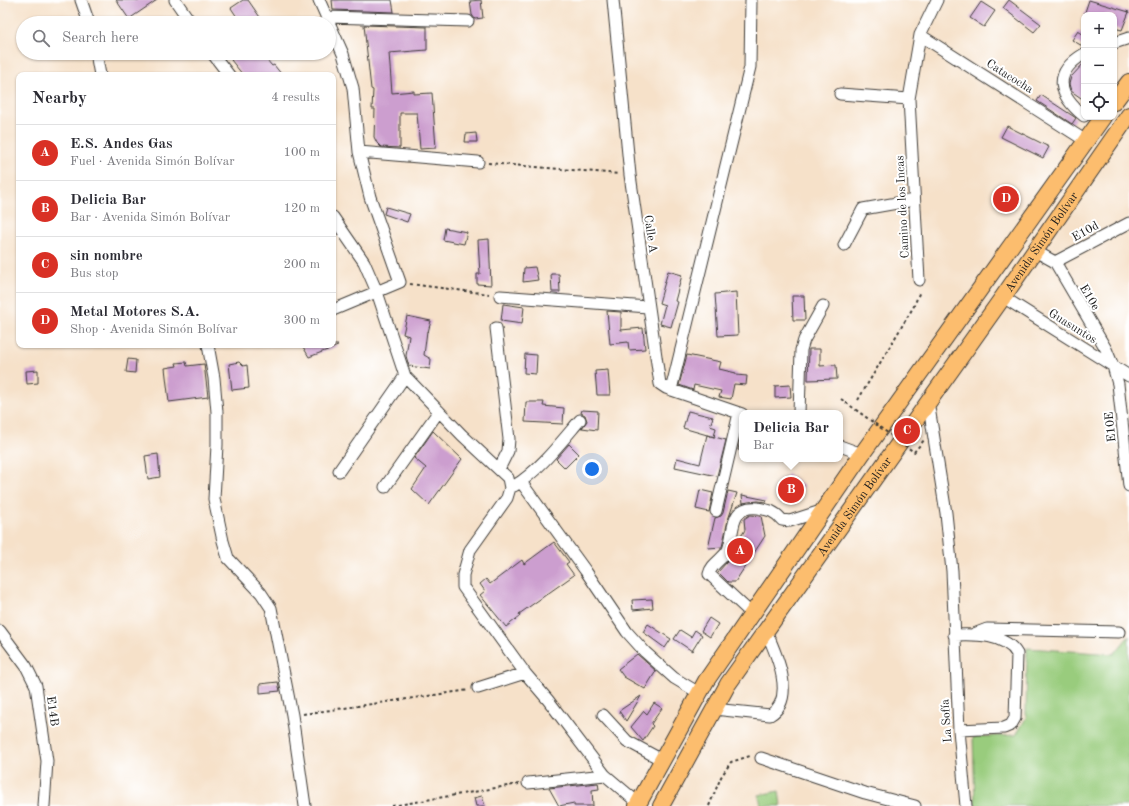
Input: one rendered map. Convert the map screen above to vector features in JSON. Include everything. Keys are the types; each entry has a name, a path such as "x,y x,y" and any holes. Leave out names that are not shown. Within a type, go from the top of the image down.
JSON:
{"highway":[{"path":"1117,98 1129,82"},
{"name":"Avenida Simón Bolívar","path":"660,806 728,684 1003,297 1129,115"},
{"name":"Avenida Simón Bolívar","path":"637,804 699,693 862,454 1086,141 1092,120"}],"street":[{"path":"81,0 87,16"},
{"path":"175,0 186,16"},
{"path":"319,0 327,16"},
{"name":"Calle A","path":"613,0 630,175 660,384 671,390 739,412"},
{"path":"671,390 750,67 751,0"},
{"name":"Camino de los Incas","path":"919,280 909,99 920,35 937,0"},
{"path":"336,17 468,21"},
{"name":"Catacocha","path":"920,35 1086,141"},
{"path":"336,38 343,54 353,88 359,152 370,197 400,282 336,309"},
{"path":"1117,42 1129,38"},
{"path":"1081,56 1070,65 1061,78 1063,92 1072,106 1081,111"},
{"path":"97,60 99,72"},
{"path":"217,60 227,72"},
{"path":"840,94 909,99"},
{"path":"359,152 478,162"},
{"path":"844,245 863,209 914,200"},
{"path":"336,221 364,262 377,292 405,376 508,478 510,488 507,498 470,550 463,576 463,587 525,674 548,700 605,775 637,804"},
{"name":"E10d","path":"1055,262 1129,223"},
{"path":"1035,251 1055,262"},
{"name":"E10e","path":"1055,262 1106,349 1113,366"},
{"path":"500,296 648,307"},
{"name":"Guasuntos","path":"1003,297 1129,376"},
{"path":"799,410 801,350 804,340 823,306"},
{"path":"496,328 509,439 508,451 499,469"},
{"path":"209,348 214,378 217,412 218,445 214,480 214,499 228,558 262,593 271,608 292,715 305,806"},
{"name":"E10E","path":"1113,366 1118,384 1129,486"},
{"path":"339,471 405,376"},
{"name":"La Sofía","path":"928,401 946,513 952,571 959,730 966,806"},
{"path":"385,487 439,411"},
{"path":"510,488 520,482 551,454 580,420"},
{"path":"716,511 739,421"},
{"path":"843,447 862,454"},
{"path":"520,482 585,570 627,632 645,652 674,678 699,693"},
{"path":"752,614 709,574 710,570 727,552 732,523 743,510 754,508 769,510 777,513 782,520 790,521 824,510"},
{"path":"974,634 987,629 1120,632"},
{"name":"E14B","path":"0,631 26,666 36,686 47,761 44,806"},
{"path":"714,709 770,715 777,711 782,701 782,677 777,655 766,631"},
{"path":"954,635 974,634 1007,642 1014,647 1018,654 1015,718 1011,725 1004,728 959,730"},
{"path":"478,688 525,674"},
{"path":"603,715 627,741 662,760"},
{"path":"761,758 865,794 915,806"},
{"path":"528,783 605,775"}],"path":[{"path":"478,162 630,175"},
{"path":"858,400 914,306 921,290 919,280"},
{"path":"400,282 500,296"},
{"path":"841,399 914,452 925,439"},
{"path":"292,715 478,688"},
{"path":"709,806 721,777 731,762 750,756 761,758"},
{"path":"392,806 528,783"}],"green space":[{"path":"1129,636 1129,806 975,806 973,737 1016,735 1026,718 1027,648 1114,654"},
{"path":"779,791 781,806 761,806 759,795"}],"building":[{"path":"116,0 157,0 133,16 127,16"},
{"path":"243,0 248,0 259,16 236,16 231,8"},
{"path":"332,0 392,0 394,12 333,10"},
{"path":"481,0 483,18 475,19 472,15 470,1"},
{"path":"1009,0 1041,24 1034,32 1003,8"},
{"path":"1089,0 1129,12 1122,30 1117,29 1117,12 1085,12"},
{"path":"981,2 995,11 984,27 970,18"},
{"path":"364,25 427,27 427,50 389,53 392,93 414,91 414,94 432,93 436,148 420,149 417,113 400,113 400,148 381,147 377,143 374,137 375,109 372,109 373,90 371,89"},
{"path":"1078,31 1081,33 1081,45 1072,40"},
{"path":"231,60 267,60 272,66 274,65 280,72 241,72"},
{"path":"1081,66 1081,98 1071,91 1069,84 1071,77"},
{"path":"1041,95 1076,118 1072,124 1037,101"},
{"path":"1007,126 1049,147 1043,158 1001,137"},
{"path":"476,133 477,142 465,142 466,134"},
{"path":"1003,190 1015,196 1009,208 997,202"},
{"path":"386,207 410,214 407,222 384,214"},
{"path":"445,228 467,232 464,244 443,240"},
{"path":"489,239 491,285 477,284 477,274 480,274 478,240"},
{"path":"535,267 538,280 523,282 524,268"},
{"path":"668,271 682,275 675,301 678,302 671,327 660,324 665,305 659,303"},
{"path":"551,274 559,274 560,292 552,292"},
{"path":"736,292 738,335 718,336 715,294"},
{"path":"792,296 804,296 805,320 793,320"},
{"path":"503,304 524,307 522,324 501,321"},
{"path":"607,311 621,312 621,330 643,328 645,349 629,350 628,342 610,344"},
{"path":"407,316 431,321 428,332 427,331 424,355 431,359 430,369 409,366 406,356 409,336 403,334"},
{"path":"304,348 333,348 309,357"},
{"path":"809,349 820,349 820,366 836,365 837,379 808,380"},
{"path":"525,354 537,355 536,374 524,373"},
{"path":"687,355 721,362 719,369 736,373 736,375 747,376 746,385 734,384 731,399 719,397 721,391 694,385 693,390 679,385"},
{"path":"128,359 136,360 135,373 126,372"},
{"path":"186,362 187,366 204,364 208,397 169,402 165,368 177,366 176,363"},
{"path":"239,362 243,366 247,365 249,388 232,390 229,364"},
{"path":"38,370 38,383 27,384 26,371"},
{"path":"608,370 610,395 597,395 595,371"},
{"path":"790,385 791,397 775,398 775,386"},
{"path":"526,402 544,402 543,406 564,408 563,424 525,422"},
{"path":"582,410 598,411 597,430 582,428 587,421 585,415 581,413"},
{"path":"688,411 713,417 710,426 716,428 714,437 683,428"},
{"path":"433,431 462,459 429,505 412,489 426,468 414,458"},
{"path":"707,435 726,440 717,476 675,467 677,458 700,464"},
{"path":"569,444 579,454 565,468 556,459"},
{"path":"158,454 160,477 148,479 145,456"},
{"path":"787,474 804,486 793,502 782,500"},
{"path":"700,490 713,493 709,512 696,509"},
{"path":"728,491 737,493 728,520 722,547 708,548 715,518 721,516 723,513"},
{"path":"742,495 767,500 766,502 758,501 743,503"},
{"path":"750,515 761,516 765,536 735,582 728,582 718,572 734,554 738,541 745,530 744,519"},
{"path":"554,542 569,562 566,564 574,575 519,614 520,616 506,627 480,595 485,591 480,584 486,579 490,584 522,560 524,564"},
{"path":"652,599 653,608 633,610 632,600"},
{"path":"709,618 718,624 710,637 701,631"},
{"path":"648,624 671,639 665,648 643,632"},
{"path":"680,630 691,637 695,630 702,635 692,651 674,639"},
{"path":"637,654 656,671 645,689 624,677 618,669"},
{"path":"278,682 280,691 260,693 260,684"},
{"path":"641,696 626,721 619,711"},
{"path":"654,703 662,708 651,724 653,726 643,741 631,727 644,711 647,714"},
{"path":"598,783 599,789 592,790 593,806 574,806 574,803 559,806 549,788"},
{"path":"482,796 485,806 476,806 474,798"}],"place":[{"name":"Metal Motores S.A.","path":"1006,199"},
{"name":"sin nombre","path":"907,431"},
{"name":"Delicia Bar","path":"791,490"},
{"name":"E.S. Andes Gas","path":"740,551"}]}
